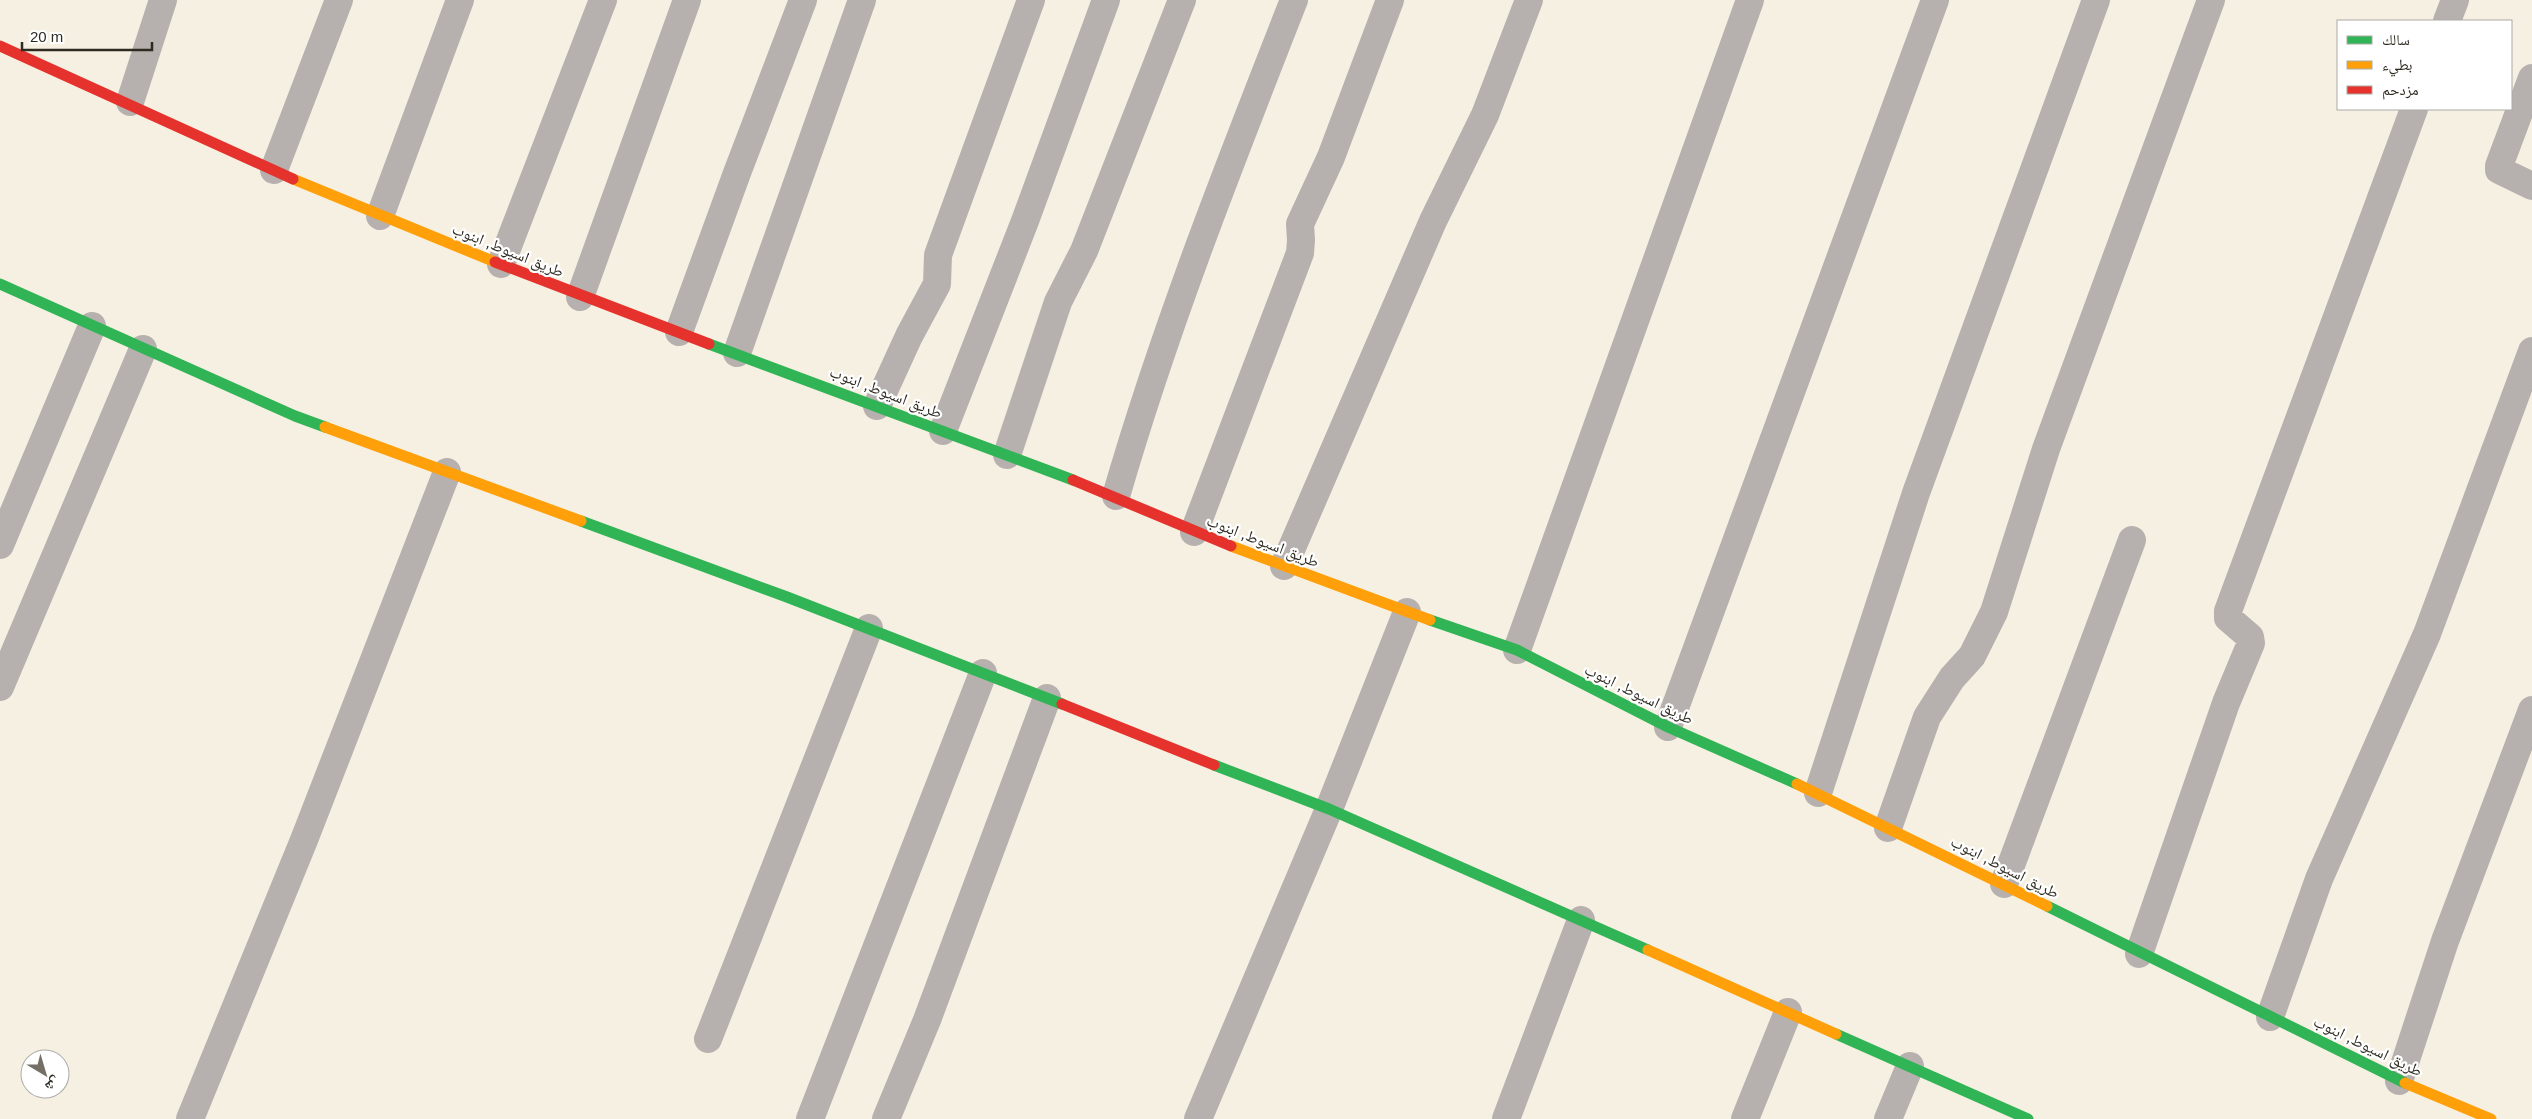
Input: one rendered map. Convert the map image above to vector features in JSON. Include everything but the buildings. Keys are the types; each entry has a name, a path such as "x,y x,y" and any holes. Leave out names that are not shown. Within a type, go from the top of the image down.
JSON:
{"main road":[{"name":"طريق اسيوط, ابنوب","path":"0,46 130,102 274,170 380,216 580,296 1007,454 1116,496 1194,532 1407,612 1517,650 1668,727 1818,793 2004,884 2139,954 2399,1081 2491,1119"},
{"path":"0,284 295,416 869,628 1144,738 1329,809 2028,1119"}],"street":[{"path":"130,102 164,0"},
{"path":"274,170 339,0"},
{"path":"380,216 460,0"},
{"path":"501,264 603,0"},
{"path":"580,296 687,0"},
{"path":"679,332 736,173 803,0"},
{"path":"737,353 862,0"},
{"path":"877,406 909,336 937,284 938,255 1031,0"},
{"path":"944,431 1025,221 1106,0"},
{"path":"1007,454 1058,302 1084,251 1182,0"},
{"path":"1116,496 1142,407 1244,126 1294,0"},
{"path":"1194,532 1300,253 1302,240 1300,224 1331,157 1390,0"},
{"path":"1284,566 1433,221 1485,115 1529,0"},
{"path":"1517,650 1750,0"},
{"path":"1668,727 1935,0"},
{"path":"1818,793 1916,493 2096,0"},
{"path":"1888,828 1927,717 1952,678 1972,656 1994,612 2046,449 2211,0"},
{"path":"2447,20 2455,0"},
{"path":"2532,78 2499,170 2532,186"},
{"path":"2139,954 2226,703 2251,643 2250,637 2228,618 2228,612 2414,110"},
{"path":"0,545 92,326"},
{"path":"0,687 142,349"},
{"path":"2270,1017 2319,879 2427,634 2532,351"},
{"path":"190,1119 304,840 446,472"},
{"path":"2004,884 2132,540"},
{"path":"1198,1119 1329,809 1407,612"},
{"path":"708,1040 869,628"},
{"path":"810,1119 983,673"},
{"path":"886,1119 930,1011 1047,698"},
{"path":"2399,1081 2445,941 2532,710"},
{"path":"1506,1119 1581,920"},
{"path":"1744,1119 1788,1012"},
{"path":"1888,1119 1910,1066"}],"traffic: fast":[{"path":"0,284 295,416 325,427"},
{"path":"709,344 1073,480"},
{"path":"581,521 787,597 1062,704"},
{"path":"1430,620 1517,650 1668,727 1797,784"},
{"path":"1214,765 1329,809 1648,950"},
{"path":"2047,906 2405,1083"},
{"path":"1836,1034 2028,1119"}],"traffic: slow":[{"path":"293,179 495,262"},
{"path":"325,427 581,521"},
{"path":"1231,546 1430,620"},
{"path":"1797,784 2047,906"},
{"path":"1648,950 1836,1034"},
{"path":"2405,1083 2491,1119"}],"traffic: jam":[{"path":"0,46 293,179"},
{"path":"495,262 709,344"},
{"path":"1073,480 1231,546"},
{"path":"1062,704 1214,765"}]}
